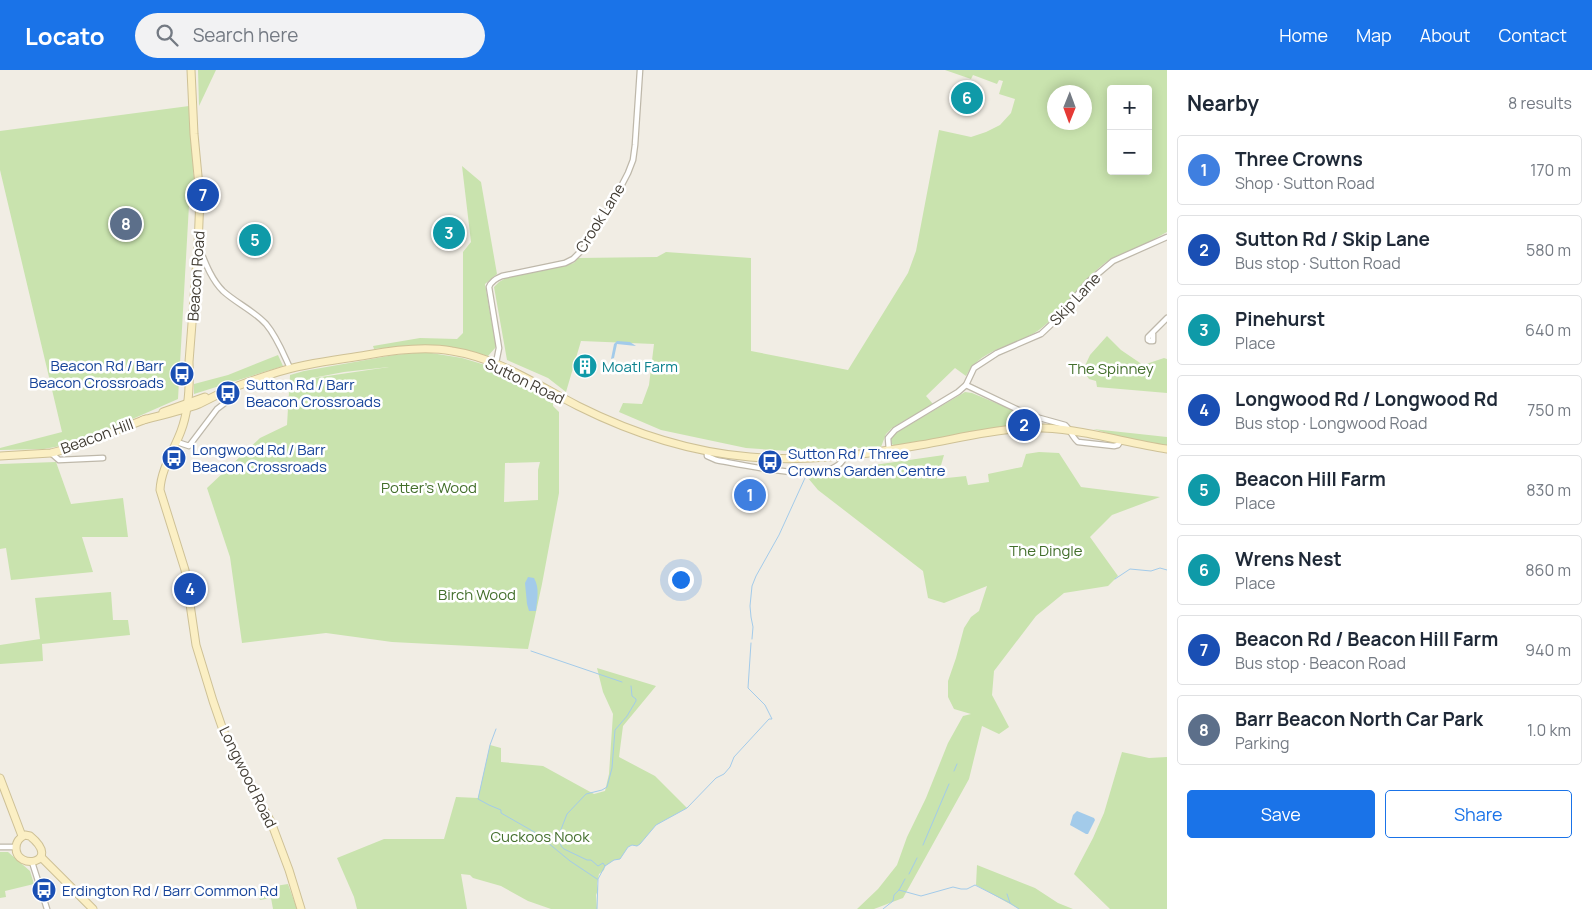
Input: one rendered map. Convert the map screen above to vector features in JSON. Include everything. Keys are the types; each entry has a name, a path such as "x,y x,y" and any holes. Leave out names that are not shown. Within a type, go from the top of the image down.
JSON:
{"main road":[{"name":"Beacon Road","path":"184,406 198,246 200,188 194,134 191,70"},
{"name":"Sutton Road","path":"184,406 290,368 379,352 414,349 453,351 496,363 598,416 656,438 707,451 750,457 781,459 846,456 993,432 1036,428 1090,433 1167,449"},
{"name":"Beacon Hill","path":"0,456 51,453 74,447 184,406"},
{"name":"Longwood Road","path":"184,406 182,429 162,476 160,490 185,570 198,653 223,730 240,766 271,822 301,909"},
{"path":"0,778 22,836 16,847 19,855 24,860 36,861 41,857 42,851 38,843 30,836 22,836"},
{"path":"41,857 93,909"}],"street":[{"name":"Crook Lane","path":"496,363 499,348 490,284 502,276 565,263 573,259 585,247 614,200 633,160 640,70"},
{"name":"Skip Lane","path":"889,450 888,438 896,430 958,392 966,385 974,368 997,353 1041,334 1056,320 1088,282 1113,261 1167,237"},
{"path":"198,246 207,269 223,291 257,315 276,337 290,368"},
{"path":"1153,334 1167,318"},
{"path":"966,385 1039,418 1065,425 1069,430"},
{"path":"177,442 189,446 217,409 234,396"},
{"path":"1036,428 1039,418"},
{"name":"Sutton Road","path":"707,451 707,456 716,460 800,473 818,472 835,467 846,456"},
{"name":"Beacon Hill","path":"51,453 59,460 103,458"},
{"path":"0,847 16,847"},
{"path":"32,862 47,909"}],"green space":[{"path":"198,70 216,70 199,106"},
{"path":"945,70 1167,70 1167,232 1109,260 1090,276 1057,314 1030,336 989,353 972,366 966,376 955,368 926,396 933,404 892,428 886,434 881,447 788,451 746,448 661,430 619,412 623,403 642,404 649,385 654,344 581,341 566,392 548,378 507,360 494,287 499,282 506,278 574,263 578,258 657,257 666,252 751,258 751,351 848,370 908,273 916,251 939,130 971,137 1000,125 1011,113 1015,99 999,94 1003,81 999,80 997,84 973,75 971,79"},
{"path":"189,106 195,195 189,205 178,399 66,445 44,449 0,450 0,448 62,432 0,170 0,131"},
{"path":"462,166 481,182 497,274 485,284 496,347 488,356 452,347 414,345 374,349 373,346 420,338 457,339 463,333 463,252 471,242"},
{"name":"The Spinney","path":"1107,336 1121,350 1143,365 1164,358 1167,359 1167,393 1097,387 1096,381 1089,379 1083,370 1090,355"},
{"path":"425,352 462,358 492,367 553,398 553,406 559,412 559,493 528,649 392,642 326,633 242,643 230,557 207,488 260,438 287,425 290,375 394,355","holes":["389,367 307,379 344,372","540,462 538,470 538,500 504,502 505,463"]},
{"path":"278,355 283,366 194,394 194,384 228,375"},
{"path":"965,392 972,393 1032,418 1034,423 1032,425 896,447 892,444 891,439 894,434"},
{"path":"1093,429 1167,437 1167,447 1146,444"},
{"name":"The Dingle","path":"1039,452 1059,453 1081,487 1160,497 1112,515 1090,537 1118,576 1108,586 1064,593 1036,616 994,671 992,695 1009,727 999,734 982,726 969,779 903,898 874,909 857,909 878,889 897,865 907,837 926,798 948,743 963,716 971,714 954,709 948,697 948,681 964,628 971,617 979,611 987,586 944,603 928,598 923,571 818,490 808,478 833,475 860,467 944,455 937,479 966,476 968,485 989,482 988,474 1022,467 1026,454"},
{"path":"56,462 71,504 123,498 128,537 82,537 93,572 11,580 6,548 0,549 0,464"},
{"path":"111,592 113,620 128,620 130,635 42,644 43,661 0,664 0,645 40,639 35,598"},
{"name":"Cuckoos Nook","path":"597,668 656,686 623,726 619,757 655,776 687,808 656,825 640,844 628,847 620,859 614,860 605,866 604,870 599,874 597,884 597,909 551,909 528,901 501,886 473,878 470,875 461,874 467,909 357,909 354,897 337,858 384,839 444,839 456,797 478,798 490,745 501,748 501,762 543,766 594,794 605,791 609,774 613,714 603,692"},
{"path":"1122,752 1149,758 1167,757 1167,909 1110,909 1074,874 1104,813"},
{"path":"0,852 8,852 30,871 34,884 5,891 6,897 0,898"},
{"path":"977,865 1035,888 1058,903 1073,909 1019,909 976,885"},
{"path":"288,884 297,909 273,909 271,898 260,900 256,889"}],"water":[{"path":"617,341 630,342 636,346 617,344 614,358 611,359 614,344"},
{"path":"528,577 534,578 537,586 536,611 529,611 527,604 525,583"},
{"path":"1077,811 1095,820 1088,834 1070,825 1073,815"}],"waterway":[{"path":"752,639 753,627 750,606 752,586 779,535 805,478"},
{"path":"1115,579 1130,569 1151,571 1160,568 1167,570"},
{"path":"605,866 614,860 620,859 628,847 640,844 656,825 687,808 716,778 724,774 730,767 734,757 769,719 772,719 765,705 748,688 751,643"},
{"path":"531,651 622,682"},
{"path":"597,909 598,879 605,866 603,863 598,866 591,860 587,860 564,849 561,846 560,832 567,814 586,794 607,787 612,768 615,730 627,716 636,701 632,696 631,686"},
{"path":"496,729 490,745 478,799 501,810 501,813 536,833 570,861 597,879"},
{"path":"954,771 957,764"},
{"path":"923,845 949,784"},
{"path":"909,874 917,858"},
{"path":"883,909 893,901 894,895 905,879"},
{"path":"899,890 921,896 953,887 967,889 975,885 1010,903"},
{"path":"1007,894 1010,903 1019,909"}],"place":[{"name":"Wrens Nest","path":"967,98"},
{"name":"Beacon Rd / Beacon Hill Farm","path":"203,195"},
{"name":"Barr Beacon North Car Park","path":"126,224"},
{"name":"Pinehurst","path":"449,233"},
{"name":"Beacon Hill Farm","path":"255,240"},
{"name":"Moatl Farm","path":"585,366"},
{"name":"Beacon Rd / Barr Beacon Crossroads","path":"182,374"},
{"name":"Sutton Rd / Barr Beacon Crossroads","path":"228,393"},
{"name":"Sutton Rd / Skip Lane","path":"1024,425"},
{"name":"Longwood Rd / Barr Beacon Crossroads","path":"174,458"},
{"name":"Sutton Rd / Three Crowns Garden Centre","path":"770,462"},
{"name":"Three Crowns","path":"750,495"},
{"name":"Longwood Rd / Longwood Rd","path":"190,589"},
{"name":"Erdington Rd / Barr Common Rd","path":"44,890"}],"park label":[{"name":"Potter's Wood","path":"429,487"},
{"name":"Birch Wood","path":"477,594"}]}
